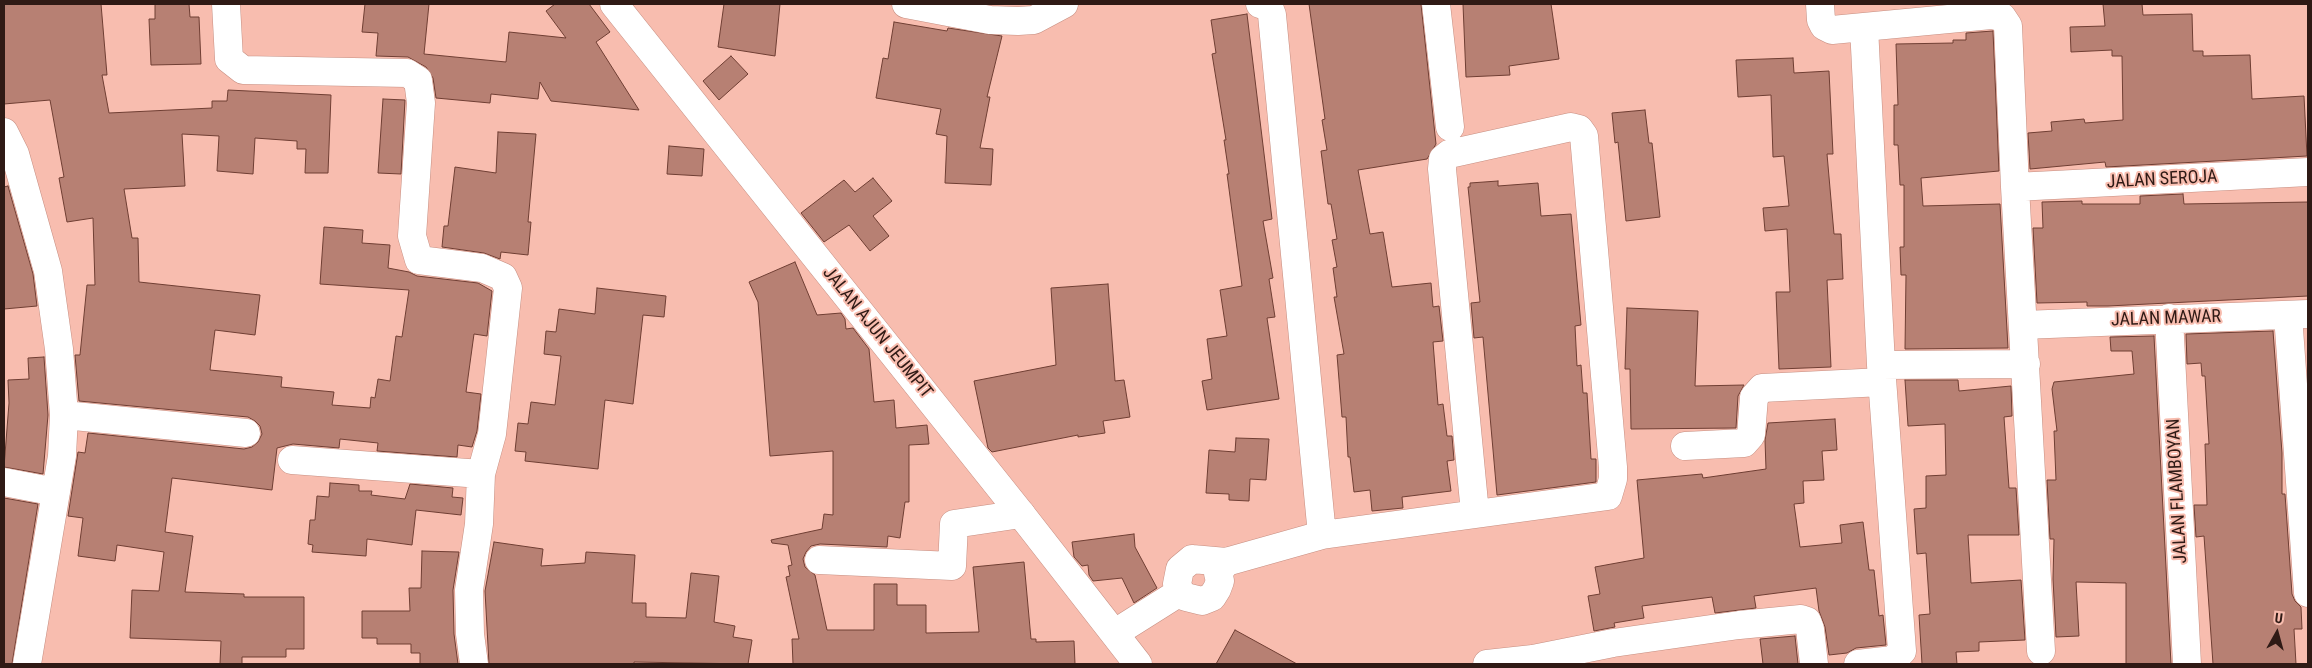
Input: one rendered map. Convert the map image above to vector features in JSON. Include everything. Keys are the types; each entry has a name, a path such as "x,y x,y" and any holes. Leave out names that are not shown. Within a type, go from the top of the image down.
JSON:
{"street":[{"path":"226,4 229,59 243,70 407,73 418,80 421,103 412,236 419,260 482,268 504,277 508,288 492,434 481,474 479,524 469,590 474,664"},
{"name":"JALAN AJUN JEUMPIT","path":"614,4 1021,514 1138,664"},
{"path":"906,4 990,20 1018,22 1034,20 1064,4"},
{"path":"1260,4 1269,7 1272,15 1322,535"},
{"path":"1436,4 1450,127"},
{"path":"1820,4 1821,20 1824,26 1832,30 1991,15 2002,17 2008,26 2015,188 2041,650"},
{"path":"1858,664 1893,660 1902,650 1882,374 1864,26"},
{"path":"1115,633 1180,592 1178,576 1185,563 1192,559 1226,562 1322,535 1608,496 1613,479 1584,136 1579,129 1571,127 1449,154 1444,159 1442,168 1475,513"},
{"path":"4,132 15,154 48,271 59,349 64,415 62,456 27,664"},
{"name":"JALAN SEROJA","path":"2015,188 2308,172"},
{"path":"2298,314 2308,593"},
{"name":"JALAN MAWAR","path":"2023,325 2298,314"},
{"name":"JALAN FLAMBOYAN","path":"2169,318 2186,664"},
{"path":"1684,446 1744,443 1752,435 1754,397 1762,388 1882,374 2026,364"},
{"path":"64,415 246,433"},
{"path":"292,460 343,466 402,467 481,474"},
{"path":"4,482 56,492"},
{"path":"819,560 952,566 954,524 1021,514"},
{"path":"1486,664 1533,661 1612,643 1739,625 1801,619 1807,621 1810,629 1814,664"}],"building":[{"path":"4,4 101,4 107,75 102,75 109,113 212,108 212,101 227,101 228,90 331,95 328,173 305,173 306,149 297,149 297,141 255,138 253,174 217,171 219,136 182,134 185,186 124,189 132,238 138,238 139,282 260,295 255,335 215,330 210,370 282,377 281,387 334,392 332,405 370,408 371,397 375,398 378,379 390,381 396,336 402,337 409,290 320,284 324,227 363,230 362,243 390,245 388,268 409,272 417,276 478,283 492,291 487,336 474,334 466,392 481,394 477,431 472,447 458,445 457,457 377,451 378,443 340,439 339,448 293,444 277,448 272,490 172,478 165,532 193,536 185,592 244,594 244,597 304,597 304,649 286,649 286,657 242,657 242,664 220,664 221,641 130,638 132,590 159,591 164,552 117,545 115,561 78,556 83,518 68,516 78,452 85,453 88,433 244,449 252,447 258,442 262,434 260,426 248,417 79,401 75,355 80,355 87,285 95,285 93,218 67,222 59,178 64,177 50,100 4,104"},
{"path":"155,4 189,4 190,17 199,17 201,64 151,65 149,19 155,19"},
{"path":"365,4 429,4 424,54 506,62 509,32 566,38 546,11 555,4 589,4 610,32 596,42 639,110 551,101 540,82 538,99 491,94 490,103 436,98 433,78 426,67 408,57 376,56 378,33 362,32"},
{"path":"724,4 780,4 775,56 718,47"},
{"path":"1309,4 1421,4 1436,144 1427,159 1358,170 1370,234 1383,232 1392,287 1431,283 1433,307 1439,306 1443,341 1433,342 1438,405 1443,404 1447,436 1452,436 1454,460 1447,461 1451,491 1402,497 1403,508 1372,511 1370,490 1354,492 1350,457 1348,457 1346,417 1342,417 1337,355 1344,354 1334,297 1337,297 1333,268 1337,267 1332,240 1337,239 1331,204 1328,204 1321,151 1327,150 1322,120 1325,119"},
{"path":"1463,4 1551,4 1559,59 1509,66 1510,75 1466,77"},
{"path":"2103,4 2142,4 2143,15 2192,14 2193,51 2203,51 2203,56 2250,55 2252,99 2304,96 2307,156 2106,167 2105,162 2030,169 2028,133 2052,131 2051,122 2084,119 2085,123 2123,120 2122,56 2112,56 2112,50 2071,52 2070,27 2105,26"},
{"path":"1247,14 1272,219 1263,221 1273,278 1269,279 1275,317 1267,318 1279,399 1207,410 1202,381 1212,379 1207,339 1227,336 1220,290 1242,286 1227,174 1229,174 1224,140 1226,140 1212,54 1216,53 1211,20"},
{"path":"894,22 947,31 948,28 1002,36 987,97 990,97 980,148 993,149 991,185 945,183 947,136 936,134 941,109 876,98 883,58 888,59"},
{"path":"1993,31 1999,171 1921,178 1923,206 2000,204 2008,348 1905,349 1906,275 1901,275 1900,247 1904,247 1904,185 1900,185 1898,145 1894,145 1894,105 1898,105 1896,44 1953,43 1953,40 1966,40 1966,33"},
{"path":"731,56 748,74 719,100 703,81"},
{"path":"1793,58 1794,73 1829,71 1833,154 1827,154 1834,234 1841,234 1843,279 1827,280 1831,367 1779,369 1776,292 1790,292 1787,229 1765,231 1763,208 1789,206 1784,156 1773,157 1771,95 1738,97 1736,60"},
{"path":"383,99 405,100 401,174 378,173"},
{"path":"1645,110 1649,143 1652,143 1660,217 1626,221 1618,142 1615,143 1612,113"},
{"path":"498,132 536,134 528,222 531,222 528,255 501,252 500,259 484,253 442,247 444,226 448,226 455,167 496,173"},
{"path":"669,146 704,149 702,176 667,174"},
{"path":"873,178 892,201 873,216 889,236 870,251 849,225 824,242 801,213 844,180 855,192"},
{"path":"1498,181 1498,186 1538,183 1541,216 1571,214 1581,325 1575,326 1577,366 1581,365 1583,393 1587,393 1591,459 1596,459 1596,482 1497,495 1483,337 1474,338 1471,303 1480,302 1468,187 1470,187 1470,183"},
{"path":"8,186 33,274 37,306 4,309 4,187"},
{"path":"2183,194 2184,204 2308,202 2308,296 2108,306 2087,306 2087,302 2037,303 2033,228 2043,228 2042,202 2082,201 2082,204 2140,204 2140,196"},
{"path":"795,262 817,315 841,313 845,319 846,329 853,328 869,349 874,402 894,400 896,428 927,425 929,444 909,445 909,502 905,502 900,538 888,536 887,547 820,544 811,546 806,552 803,559 805,567 815,575 827,630 874,630 874,584 897,584 897,605 926,605 926,633 979,632 973,567 1024,562 1031,639 1036,639 1036,642 1074,641 1075,664 793,664 792,639 799,639 786,577 790,576 788,566 792,565 788,545 772,543 771,540 822,529 824,514 833,515 833,451 770,456 758,302 749,282"},
{"path":"1108,284 1115,381 1124,380 1130,417 1103,421 1105,433 1078,437 1078,435 992,452 988,448 974,381 1056,365 1051,288"},
{"path":"597,288 666,296 664,317 643,315 633,404 605,400 598,469 525,461 526,452 515,451 518,423 528,424 531,402 555,405 561,356 544,354 546,331 556,332 559,309 595,314"},
{"path":"1627,308 1698,311 1695,386 1744,385 1738,396 1736,428 1631,429 1630,369 1625,369"},
{"path":"2273,331 2282,453 2282,494 2285,494 2292,594 2295,601 2301,607 2302,629 2294,629 2296,664 2213,664 2204,536 2196,537 2194,505 2207,505 2205,444 2209,444 2205,376 2202,376 2201,363 2187,364 2186,334"},
{"path":"2154,336 2171,664 2126,664 2126,583 2076,582 2079,636 2056,637 2053,579 2054,539 2050,539 2047,480 2056,480 2054,431 2057,431 2052,389 2054,382 2134,374 2132,351 2111,351 2110,337"},
{"path":"44,357 48,415 43,474 4,467 9,403 8,380 29,379 28,358"},
{"path":"1905,380 1958,380 1959,391 2011,386 2012,416 2004,417 2009,488 2016,488 2019,535 1968,535 1971,583 2021,580 2025,640 1979,642 1979,651 1956,652 1957,664 1922,664 1919,615 1930,614 1926,553 1917,554 1914,509 1926,508 1926,476 1946,475 1945,424 1908,426"},
{"path":"1835,419 1837,450 1822,451 1824,480 1803,481 1804,503 1794,504 1800,547 1842,543 1840,525 1863,522 1869,570 1874,570 1879,616 1883,615 1886,645 1856,648 1847,653 1829,655 1816,588 1754,596 1756,608 1715,613 1712,597 1642,606 1644,618 1614,623 1615,627 1594,631 1588,596 1600,594 1595,567 1644,558 1637,480 1702,474 1703,478 1766,469 1765,440 1768,423"},
{"path":"1236,438 1269,439 1266,480 1250,479 1249,501 1229,500 1229,494 1206,493 1209,450 1235,452"},
{"path":"330,483 359,485 359,491 372,491 371,495 405,499 410,484 453,488 452,497 463,498 461,515 416,510 412,545 367,539 366,556 312,552 313,545 308,544 310,520 315,520 317,496 329,497"},
{"path":"4,498 38,504 12,664 4,664"},
{"path":"1134,534 1135,547 1157,588 1134,603 1122,578 1093,581 1089,575 1088,565 1082,566 1074,557 1072,542"},
{"path":"494,542 543,549 541,566 585,563 586,552 635,555 632,603 646,603 646,617 686,618 691,573 719,576 714,622 735,626 733,637 752,640 748,664 634,662 634,664 489,664 485,591"},
{"path":"422,551 459,552 453,590 454,634 458,664 420,664 420,653 411,653 411,644 377,644 377,638 362,638 362,611 410,611 409,588 421,588"},
{"path":"1235,630 1297,664 1216,664"},
{"path":"1795,636 1798,664 1763,664 1760,639"}]}
